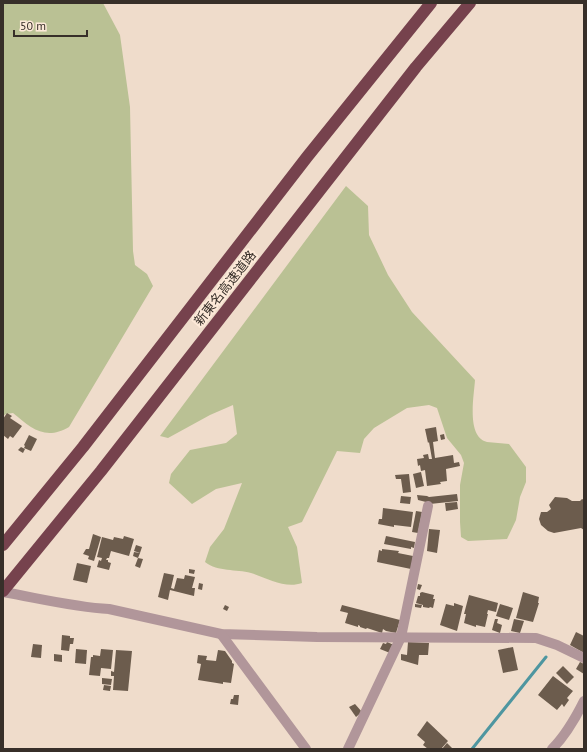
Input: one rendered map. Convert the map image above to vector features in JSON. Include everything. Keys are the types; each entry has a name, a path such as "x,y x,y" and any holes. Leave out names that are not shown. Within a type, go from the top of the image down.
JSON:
{"highway":[{"name":"新東名高速道路","path":"3,545 83,447 307,157 431,3"},
{"name":"新東名高速道路","path":"3,591 101,471 412,74 470,3"}],"street":[{"path":"348,749 401,637 428,506"},
{"path":"3,591 60,603 90,608 109,609 221,634 317,637 536,638 557,645 584,658"},
{"path":"221,634 306,749"},
{"path":"552,749 561,740 574,721 584,701"}],"green space":[{"path":"3,3 103,3 120,35 130,107 133,251 135,265 147,274 153,286 69,427 53,433 45,433 32,428 13,413 3,416"},
{"path":"346,186 368,206 369,235 388,275 412,312 475,380 473,415 476,432 480,439 487,442 509,444 526,467 526,482 520,497 516,520 507,539 468,541 461,537 460,485 464,463 461,455 447,438 437,408 429,405 407,408 374,428 364,439 360,453 337,451 302,522 288,527 297,547 302,583 289,585 251,573 221,569 205,562 210,547 224,529 242,483 216,489 192,504 169,483 171,474 190,450 226,443 237,434 233,405 210,415 168,438 160,436"}],"building":[{"path":"7,413 12,416 10,418 22,426 13,438 10,436 8,439 3,435 3,419"},
{"path":"436,427 438,441 433,442 435,458 453,455 454,463 459,462 460,466 446,469 447,481 440,482 441,484 427,486 425,470 421,471 420,465 418,466 417,459 424,458 423,455 428,454 429,459 432,459 425,429"},
{"path":"444,434 445,439 441,440 440,435"},
{"path":"29,435 37,439 31,451 24,448"},
{"path":"21,447 25,449 23,453 18,450"},
{"path":"421,472 424,486 416,488 413,474"},
{"path":"409,474 411,492 403,493 401,479 396,479 395,475"},
{"path":"457,494 458,501 430,504 418,500 417,495 429,497"},
{"path":"401,496 411,497 410,504 400,503"},
{"path":"555,497 567,498 572,501 584,500 584,530 581,528 554,533 548,531 541,525 539,519 541,512 547,512 551,509 549,505"},
{"path":"457,502 458,509 446,511 445,503"},
{"path":"383,508 413,512 411,527 394,525 394,527 378,524 379,519 382,519"},
{"path":"416,511 422,512 418,533 412,532"},
{"path":"429,529 440,530 437,553 427,551"},
{"path":"93,534 101,537 94,561 88,559 89,556 83,554 86,549 89,549"},
{"path":"124,536 134,539 129,556 111,551 109,558 106,560 111,563 109,570 97,567 99,560 101,561 102,558 97,557 102,537 113,540 114,537 123,539"},
{"path":"386,536 415,542 414,548 411,547 411,549 384,544"},
{"path":"136,545 142,547 140,553 134,551"},
{"path":"382,549 399,551 398,553 413,556 411,569 377,562 379,550 382,551"},
{"path":"134,552 140,553 138,558 133,556"},
{"path":"138,558 143,559 140,568 135,566"},
{"path":"77,563 91,566 87,583 73,580"},
{"path":"189,569 195,570 194,574 189,573"},
{"path":"164,573 174,575 171,588 174,589 177,578 184,579 185,575 195,577 192,588 195,588 194,596 170,590 168,600 158,597"},
{"path":"199,583 203,584 202,590 198,589"},
{"path":"418,584 422,585 420,590 417,589"},
{"path":"422,592 434,595 433,599 435,599 433,608 423,607 423,605 416,603 418,596 420,596 420,593"},
{"path":"523,592 539,597 539,603 533,622 516,618"},
{"path":"469,595 498,603 496,612 488,610 485,627 476,625 476,627 464,623 466,614 464,614"},
{"path":"454,603 463,606 457,631 440,625 446,604 454,606"},
{"path":"415,604 422,605 421,608 415,607"},
{"path":"500,604 513,608 509,620 496,616"},
{"path":"225,605 229,607 227,611 223,609"},
{"path":"342,605 400,620 396,633 383,629 382,633 360,627 358,625 358,627 345,623 348,613 340,611"},
{"path":"495,619 498,619 497,623 502,625 500,633 492,630"},
{"path":"514,619 524,621 520,633 511,631"},
{"path":"576,632 584,636 584,653 570,645"},
{"path":"62,635 74,638 73,644 70,644 69,651 61,650"},
{"path":"387,642 394,645 390,653 380,649 383,643 386,644"},
{"path":"408,642 429,643 428,655 419,655 418,665 401,660 401,654 407,655"},
{"path":"33,644 42,645 41,658 31,657"},
{"path":"513,647 518,670 503,673 498,650"},
{"path":"76,649 87,650 86,664 75,663"},
{"path":"101,649 113,650 111,669 101,668 100,676 89,675 91,657 93,657 93,655 100,656"},
{"path":"116,650 132,651 128,691 113,690 114,676 111,676 111,671 114,672"},
{"path":"218,650 225,651 234,664 231,683 223,682 223,684 198,680 201,664 197,663 198,655 207,656 206,660 216,661"},
{"path":"54,654 62,655 62,662 54,661"},
{"path":"580,662 584,664 584,674 576,669"},
{"path":"563,666 574,677 567,684 556,673"},
{"path":"553,676 573,691 567,698 569,700 564,707 562,704 557,710 538,695"},
{"path":"102,678 112,679 111,685 102,684"},
{"path":"104,685 111,686 110,691 103,690"},
{"path":"234,695 239,695 238,705 230,704"},
{"path":"355,704 362,712 356,717 349,707"},
{"path":"427,721 448,741 441,749 428,749 423,745 425,742 417,735"},
{"path":"447,743 453,749 442,749"}],"waterway":[{"path":"472,749 546,657"}]}
